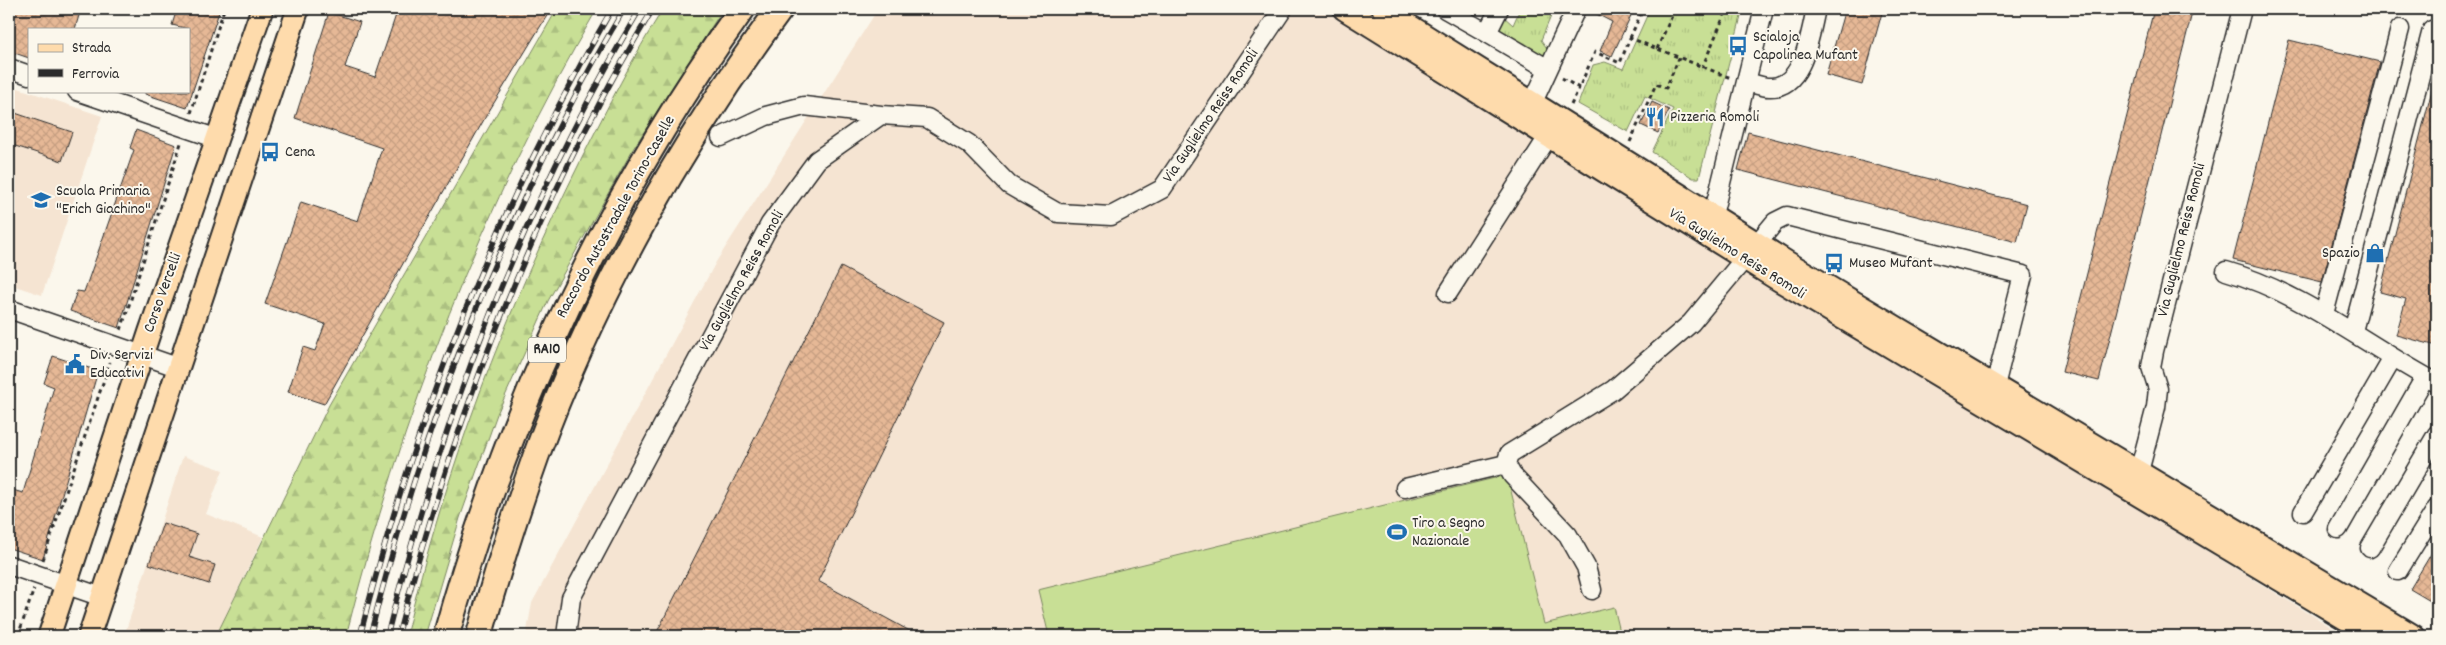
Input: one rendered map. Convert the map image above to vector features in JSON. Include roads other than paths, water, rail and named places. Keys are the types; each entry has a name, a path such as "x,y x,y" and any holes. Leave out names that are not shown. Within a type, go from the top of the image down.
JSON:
{"highway":[{"name":"Raccordo Autostradale Torino-Caselle","path":"446,636 481,519 509,443 560,321 605,231 654,144 710,54 742,9"},
{"name":"Raccordo Autostradale Torino-Caselle","path":"479,636 537,455 587,335 631,247 680,159 780,9"}],"main road":[{"name":"Corso Vercelli","path":"49,636 142,355 262,9"},
{"path":"89,636 177,367 298,9"},
{"name":"Via Guglielmo Reiss Romoli","path":"1344,9 1387,16 1528,112 1559,120 1712,215 1751,251 1984,404 2374,636"},
{"name":"Via Guglielmo Reiss Romoli","path":"1559,120 1707,236 1751,251 1995,386 2414,636"}],"street":[{"name":"Via Guglielmo Reiss Romoli","path":"566,636 571,598 770,224 816,160 881,115 927,118 969,144 1009,185 1058,213 1111,216 1162,189 1283,9"},
{"path":"1445,9 1548,69"},
{"path":"1488,33 1499,9"},
{"path":"1528,112 1576,9"},
{"path":"1707,236 1764,9"},
{"path":"1746,82 1770,88 1781,85 1794,75 1803,59 1816,9"},
{"name":"Via Guglielmo Reiss Romoli","path":"2133,493 2156,407 2158,388 2151,367 2154,351 2242,9"},
{"path":"2324,314 2400,29"},
{"path":"2353,331 2432,41"},
{"path":"9,68 28,75"},
{"path":"80,92 218,139"},
{"path":"721,137 766,116 804,106 881,115"},
{"path":"1448,293 1559,120"},
{"path":"1592,590 1586,567 1568,535 1512,475 1506,464 1508,454 1613,390 1691,323 1775,222 1787,216 2023,275 1995,386 1984,404"},
{"path":"2226,271 2245,276 2324,314 2431,380 2338,528"},
{"path":"9,309 177,367"},
{"path":"2303,512 2393,358"},
{"path":"2370,548 2437,434"},
{"path":"1405,488 1506,464"},
{"path":"2398,571 2437,508"},
{"path":"9,565 66,583 102,597"}],"railway":[{"path":"360,636 382,554 407,473 434,393 464,314 532,159 612,9"},
{"path":"370,636 392,554 417,473 444,393 474,314 544,158 582,83 624,9"},
{"path":"387,636 433,473 460,393 491,313 560,157 598,82 640,9"},
{"path":"398,636 420,554 445,473 472,393 503,313 536,235 572,158 611,82 653,9"}],"place":[{"name":"Scialoja Capolinea Mufant","path":"1738,46"},
{"name":"Pizzeria Romoli","path":"1655,117"},
{"name":"Cena","path":"270,152"},
{"name":"Scuola Primaria \"Erich Giachino\"","path":"41,200"},
{"name":"Spazio","path":"2375,253"},
{"name":"Museo Mufant","path":"1834,263"},
{"name":"Div. Servizi Educativi","path":"75,364"},
{"name":"Tiro a Segno Nazionale","path":"1397,532"}]}
